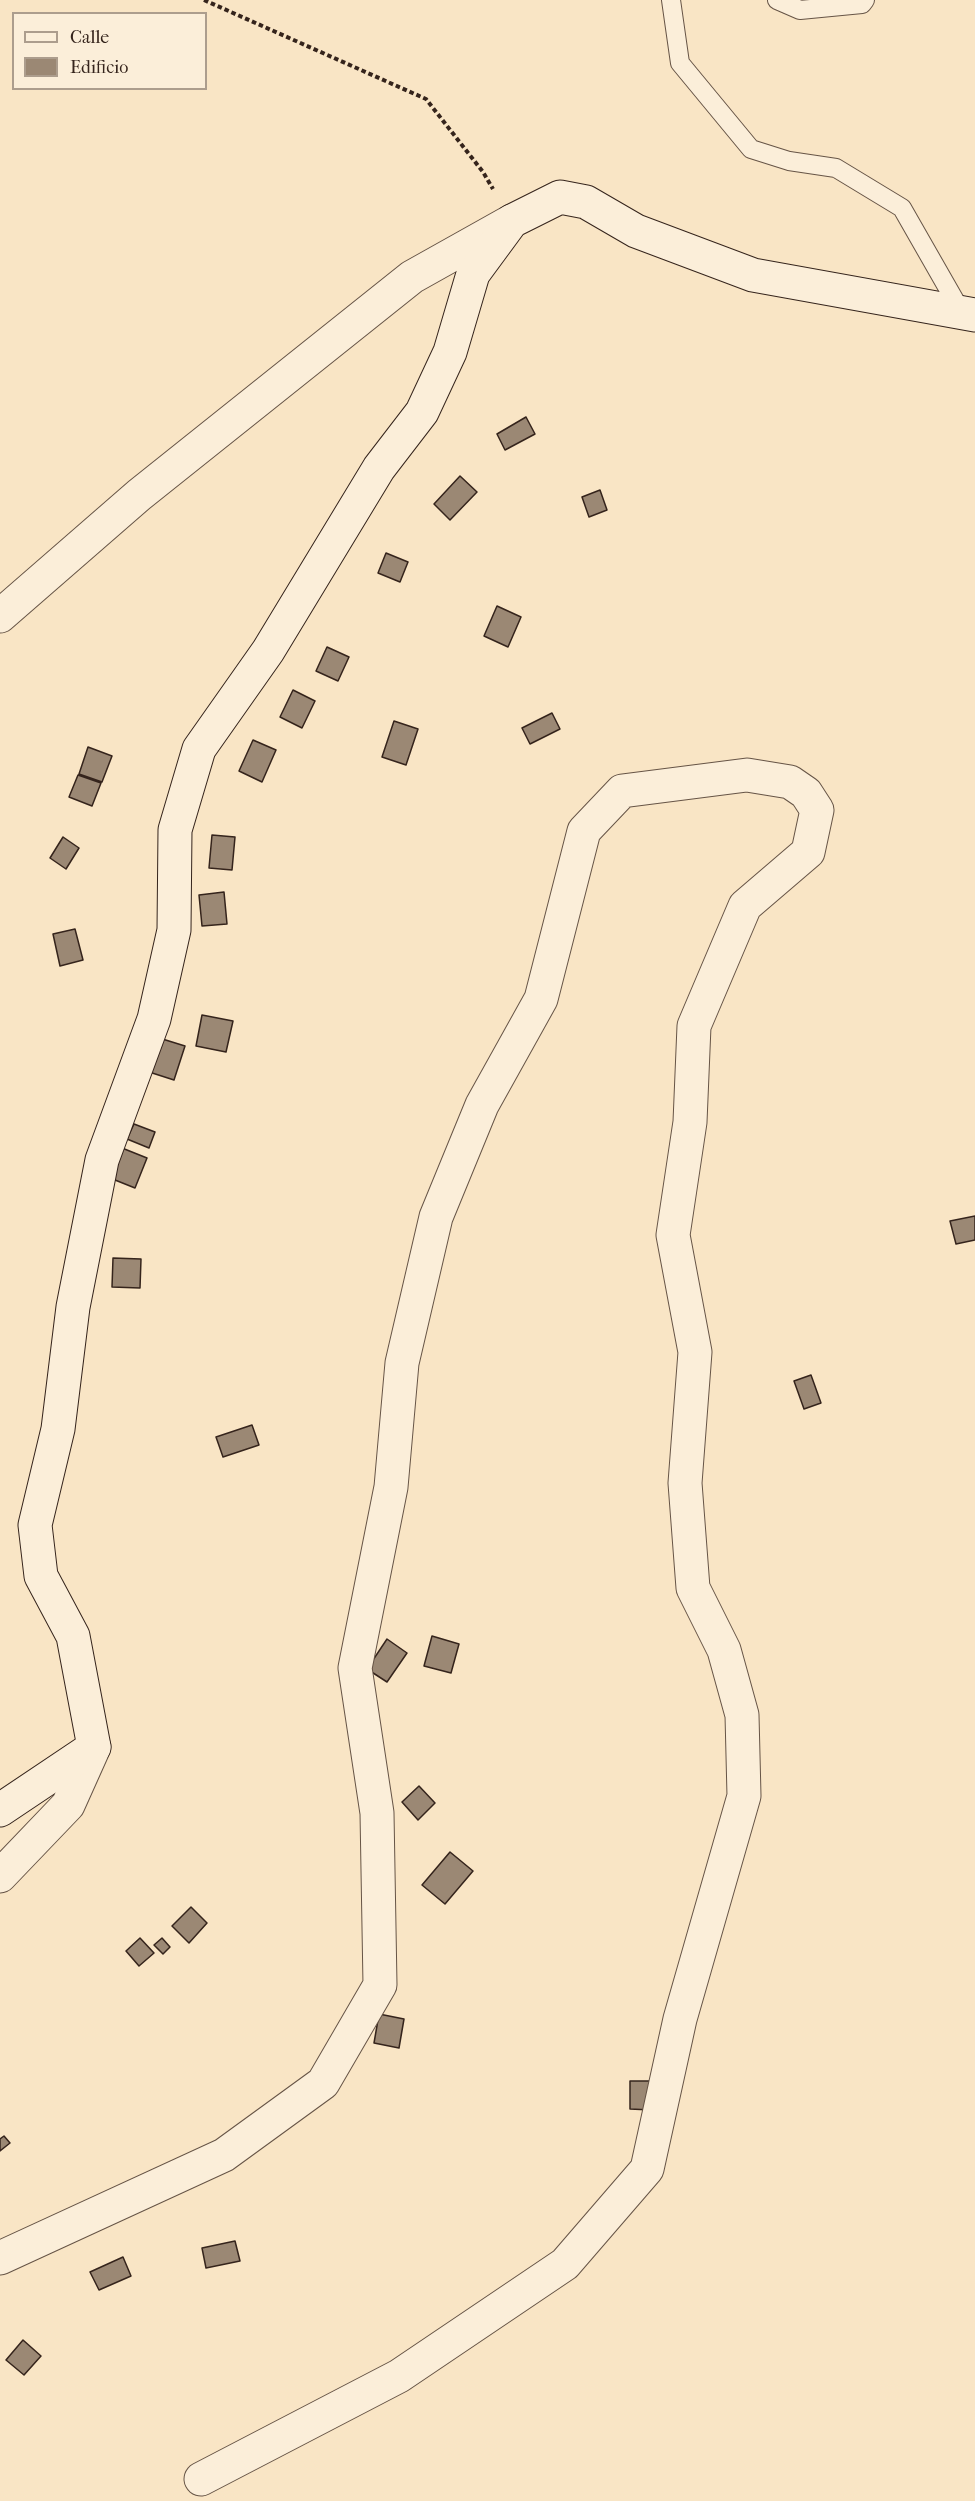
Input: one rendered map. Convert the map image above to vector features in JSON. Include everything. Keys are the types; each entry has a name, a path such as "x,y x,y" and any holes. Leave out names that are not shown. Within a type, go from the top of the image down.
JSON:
{"street":[{"path":"0,616 139,495 412,277 560,197 586,202 636,231 753,275 969,314"},
{"path":"0,1876 68,1805 94,1747 73,1636 41,1576 35,1526 58,1429 73,1307 102,1160 154,1019 174,930 175,830 200,749 268,651 379,468 422,412 450,352 473,274 512,221"},
{"path":"0,2258 233,2148 323,2083 380,1985 376,1813 356,1668 391,1486 402,1363 436,1218 482,1105 541,999 584,831 622,791 747,775 790,782 806,793 817,810 808,852 745,906 694,1026 690,1122 674,1235 695,1352 685,1484 693,1588 724,1650 742,1715 744,1796 680,2019 647,2169 565,2264 399,2376 201,2479"},
{"path":"0,1810 94,1747"}],"lane":[{"path":"671,0 680,63 751,149 789,160 836,168 902,208 969,314"},
{"path":"777,0 800,10 862,4 865,0"}],"path":[{"path":"204,0 426,99 483,172 512,221"}],"building":[{"path":"526,417 535,434 505,450 497,434"},
{"path":"460,476 477,492 450,520 434,504"},
{"path":"600,490 607,510 589,517 582,497"},
{"path":"386,553 408,562 400,582 378,573"},
{"path":"497,606 521,617 508,647 484,636"},
{"path":"327,647 349,657 338,681 316,671"},
{"path":"293,690 315,701 302,728 280,717"},
{"path":"552,713 560,729 530,744 522,728"},
{"path":"394,721 418,729 406,765 382,757"},
{"path":"253,740 276,750 262,782 239,771"},
{"path":"88,747 112,756 102,782 79,774"},
{"path":"78,775 101,783 92,806 69,797"},
{"path":"212,835 235,837 232,870 209,868"},
{"path":"63,837 79,848 66,869 50,858"},
{"path":"224,892 227,924 202,926 199,895"},
{"path":"75,929 83,960 60,966 53,934"},
{"path":"202,1015 233,1021 226,1052 196,1046"},
{"path":"156,1037 185,1046 174,1080 146,1071"},
{"path":"134,1124 155,1132 149,1148 127,1139"},
{"path":"122,1148 147,1158 135,1188 110,1178"},
{"path":"975,1216 975,1240 956,1244 950,1221"},
{"path":"113,1258 141,1259 140,1288 112,1287"},
{"path":"811,1375 821,1403 804,1409 794,1381"},
{"path":"252,1425 259,1445 223,1457 216,1437"},
{"path":"432,1636 459,1644 451,1673 424,1666"},
{"path":"387,1639 407,1653 387,1682 367,1669"},
{"path":"419,1786 435,1803 418,1820 402,1802"},
{"path":"450,1852 473,1871 445,1904 422,1885"},
{"path":"191,1907 207,1923 189,1943 172,1926"},
{"path":"140,1938 154,1953 139,1966 126,1951"},
{"path":"162,1938 170,1947 163,1954 154,1945"},
{"path":"379,2014 404,2019 399,2048 374,2043"},
{"path":"630,2081 651,2081 651,2110 630,2109"},
{"path":"4,2136 10,2143 0,2151 0,2139"},
{"path":"235,2241 240,2261 206,2268 202,2248"},
{"path":"123,2257 131,2276 99,2290 90,2272"},
{"path":"23,2340 41,2356 24,2375 6,2360"}]}
